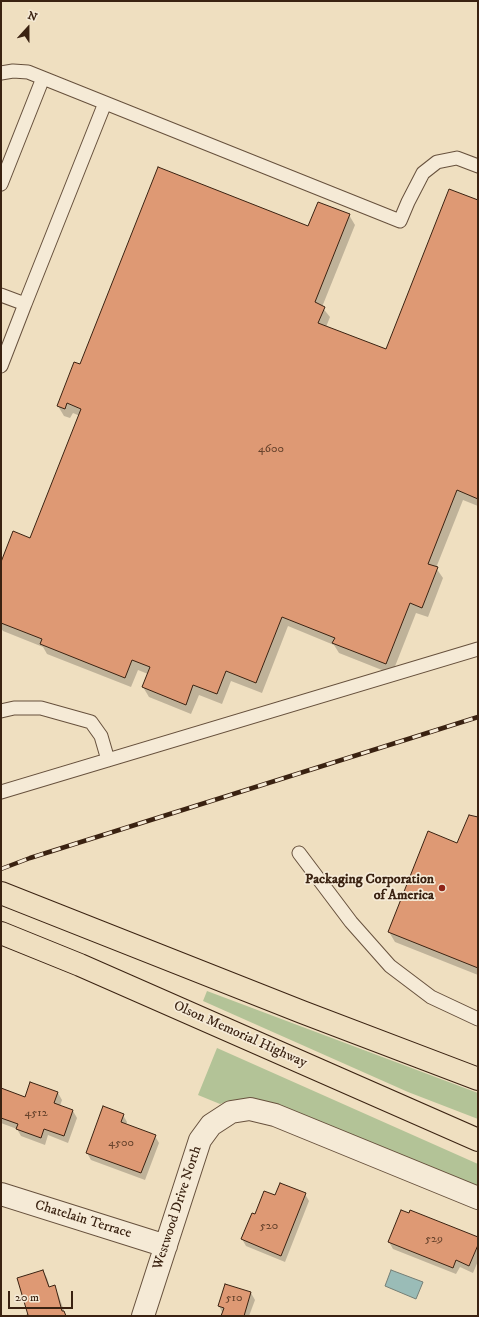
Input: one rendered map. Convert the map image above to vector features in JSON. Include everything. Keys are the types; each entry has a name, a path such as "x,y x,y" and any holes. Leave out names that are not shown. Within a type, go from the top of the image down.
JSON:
{"main road":[{"path":"1,893 302,1012 478,1079"},
{"name":"Olson Memorial Highway","path":"1,933 80,965 478,1140"}],"street":[{"name":"Westwood Drive North","path":"143,1316 200,1140 211,1125 231,1112 250,1109 275,1115 478,1198"},
{"name":"Chatelain Terrace","path":"1,1194 166,1246"}],"lane":[{"path":"1,73 13,71 28,72 400,221 423,173 437,162 457,158 478,166"},
{"path":"1,184 43,78"},
{"path":"1,366 105,103"},
{"path":"1,294 25,304"},
{"path":"1,792 478,649"},
{"path":"1,711 14,708 41,708 91,722 101,736 108,760"},
{"path":"299,853 350,922 390,966 431,996 478,1019"}],"green space":[{"path":"207,991 478,1093 478,1119 408,1092 203,1001"},
{"path":"217,1048 478,1164 478,1187 253,1099 231,1100 220,1104 198,1095"}],"water":[{"path":"391,1270 423,1282 416,1299 385,1286"}],"building":[{"path":"158,167 308,226 318,202 350,214 315,302 325,307 318,323 386,349 449,189 478,200 478,499 457,490 428,564 438,567 422,608 410,603 386,664 332,643 335,638 282,617 256,683 226,671 217,694 193,685 186,705 142,687 150,667 132,660 125,678 40,644 42,639 1,623 1,562 13,531 30,538 81,409 67,403 65,409 57,406 74,362 80,364"},
{"name":"Packaging Corporation of America","path":"469,815 478,817 478,968 388,932 428,831 457,843"},
{"path":"30,1082 58,1092 54,1103 73,1110 64,1136 44,1129 41,1138 16,1129 18,1124 1,1118 1,1088 25,1097"},
{"path":"103,1106 124,1114 121,1122 156,1135 141,1173 86,1153"},
{"path":"280,1183 306,1193 281,1256 241,1239 252,1213 255,1214 264,1191 275,1195"},
{"path":"401,1210 409,1213 410,1210 478,1237 478,1245 469,1266 456,1260 453,1268 388,1242"},
{"path":"43,1270 49,1287 55,1285 62,1311 64,1311 66,1316 24,1316 28,1315 17,1278"},
{"path":"225,1284 251,1292 244,1316 221,1316 224,1308 218,1306"}],"railway":[{"path":"1,869 30,858 478,717"}],"place":[{"name":"Packaging Corporation of America","path":"442,888"}]}
